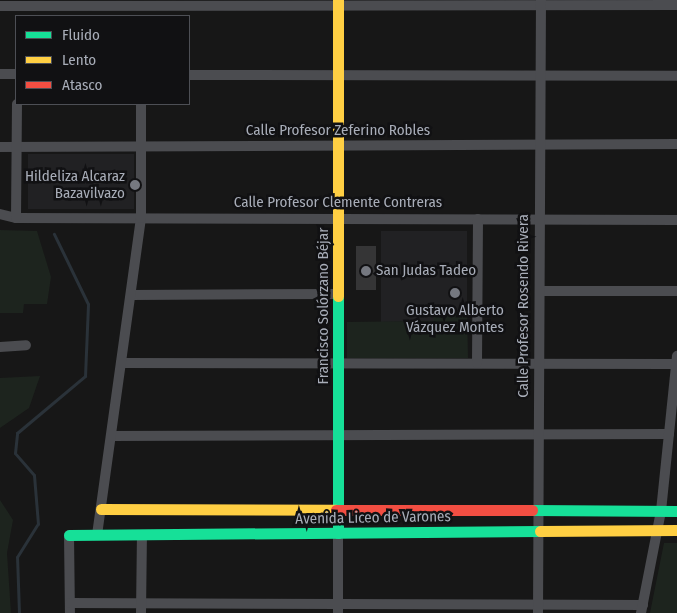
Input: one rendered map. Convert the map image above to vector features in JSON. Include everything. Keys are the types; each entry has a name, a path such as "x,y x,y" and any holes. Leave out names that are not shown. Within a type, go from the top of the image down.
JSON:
{"street":[{"path":"0,6 144,7 339,3 677,5"},
{"name":"Francisco Solórzano Béjar","path":"338,608 339,3"},
{"name":"Calle Profesor Rosendo Rivera","path":"538,609 541,3"},
{"path":"0,74 15,74"},
{"path":"190,75 677,76"},
{"path":"16,218 17,105"},
{"path":"97,535 141,218 141,105"},
{"name":"Calle Profesor Zeferino Robles","path":"0,147 677,144"},
{"name":"Calle Profesor Clemente Contreras","path":"0,214 16,218 677,220"},
{"path":"477,364 478,219"},
{"path":"540,291 677,291"},
{"path":"131,295 339,294"},
{"path":"0,347 26,346"},
{"path":"69,535 70,608 642,609 660,511 676,360 539,364 121,363"},
{"path":"111,436 669,434"},
{"name":"Avenida Liceo de Varones","path":"101,509 677,511"},
{"name":"Avenida Liceo de Varones","path":"69,535 677,530"},
{"path":"141,608 142,534"}],"shaded area":[{"path":"28,154 134,154 134,209 28,209"},
{"path":"0,230 37,231 51,277 47,304 24,304 23,313 0,313"},
{"path":"381,231 467,231 467,310 434,311 434,321 381,322"},
{"path":"467,310 468,358 347,358 347,322 434,321 434,311"},
{"path":"40,376 29,408 0,428 0,378"},
{"path":"0,500 13,520 7,553 11,613 0,613"},
{"path":"664,543 677,543 677,613 650,613"}],"building":[{"name":"San Judas Tadeo","path":"356,246 376,246 376,290 356,290"}],"waterway":[{"path":"19,613 17,557 38,524 34,475 15,453 17,433 85,376 88,304 54,234"}],"traffic: fast":[{"path":"338,296 338,533"},
{"path":"532,510 677,511"},
{"path":"69,535 540,531"}],"traffic: slow":[{"path":"338,0 338,296"},
{"path":"101,509 336,510"},
{"path":"540,531 677,530"}],"traffic: jam":[{"path":"336,510 532,510"}],"place":[{"name":"Hildeliza Alcaraz Bazavilvazo","path":"135,185"},
{"name":"San Judas Tadeo","path":"366,271"},
{"name":"Gustavo Alberto Vázquez Montes","path":"455,293"}]}
